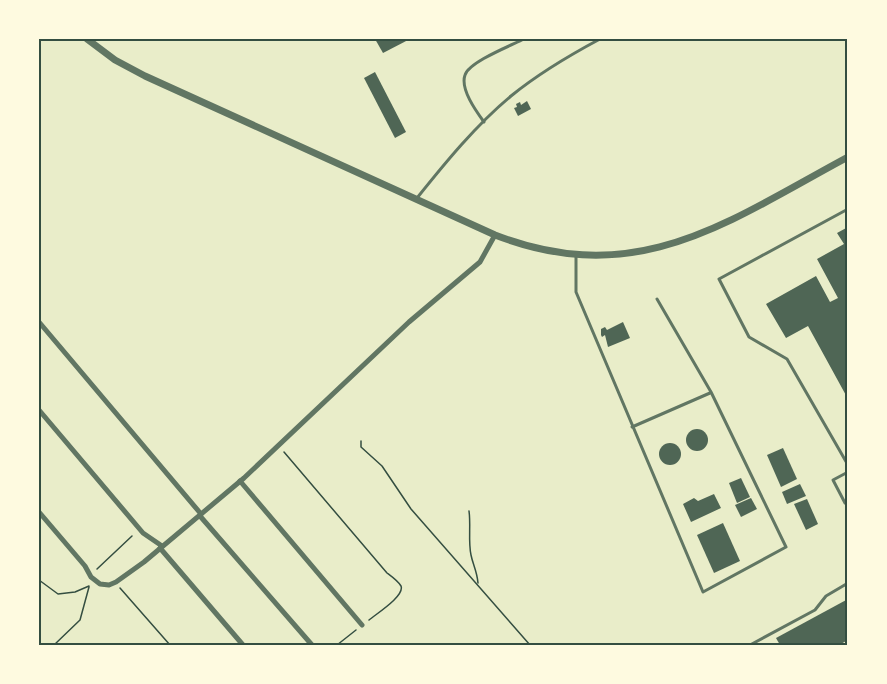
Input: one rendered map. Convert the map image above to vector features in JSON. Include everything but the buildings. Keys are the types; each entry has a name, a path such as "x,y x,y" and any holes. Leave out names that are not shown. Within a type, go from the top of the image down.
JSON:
{"street":[{"path":"87,39 115,60 137,72 495,235 532,248 576,256 624,255 676,244 730,221 848,158"},
{"path":"39,512 85,566 91,577 100,584 109,585 116,582 240,481 409,322 480,262 495,235"},
{"path":"39,322 312,645"},
{"path":"39,410 143,533 161,547 243,645"},
{"path":"240,481 362,625"}],"lane":[{"path":"484,122 464,85 465,75 471,66 524,39"},
{"path":"415,199 484,122 511,96 593,41 600,39"},
{"path":"848,209 719,279 749,337 787,359 848,465"},
{"path":"576,256 576,292 703,592 786,547 711,392 657,298"},
{"path":"632,427 711,392"},
{"path":"848,472 833,480 845,503 848,502"},
{"path":"750,645 815,610 826,596 848,583"}],"path":[{"path":"361,441 361,447 382,466 411,509 531,645"},
{"path":"279,444 288,458 400,586 400,595 338,645"},
{"path":"469,511 471,556 476,567 478,586"},
{"path":"54,645 80,620 91,577 132,536"},
{"path":"39,580 58,594 85,588"},
{"path":"116,582 170,645"}]}
